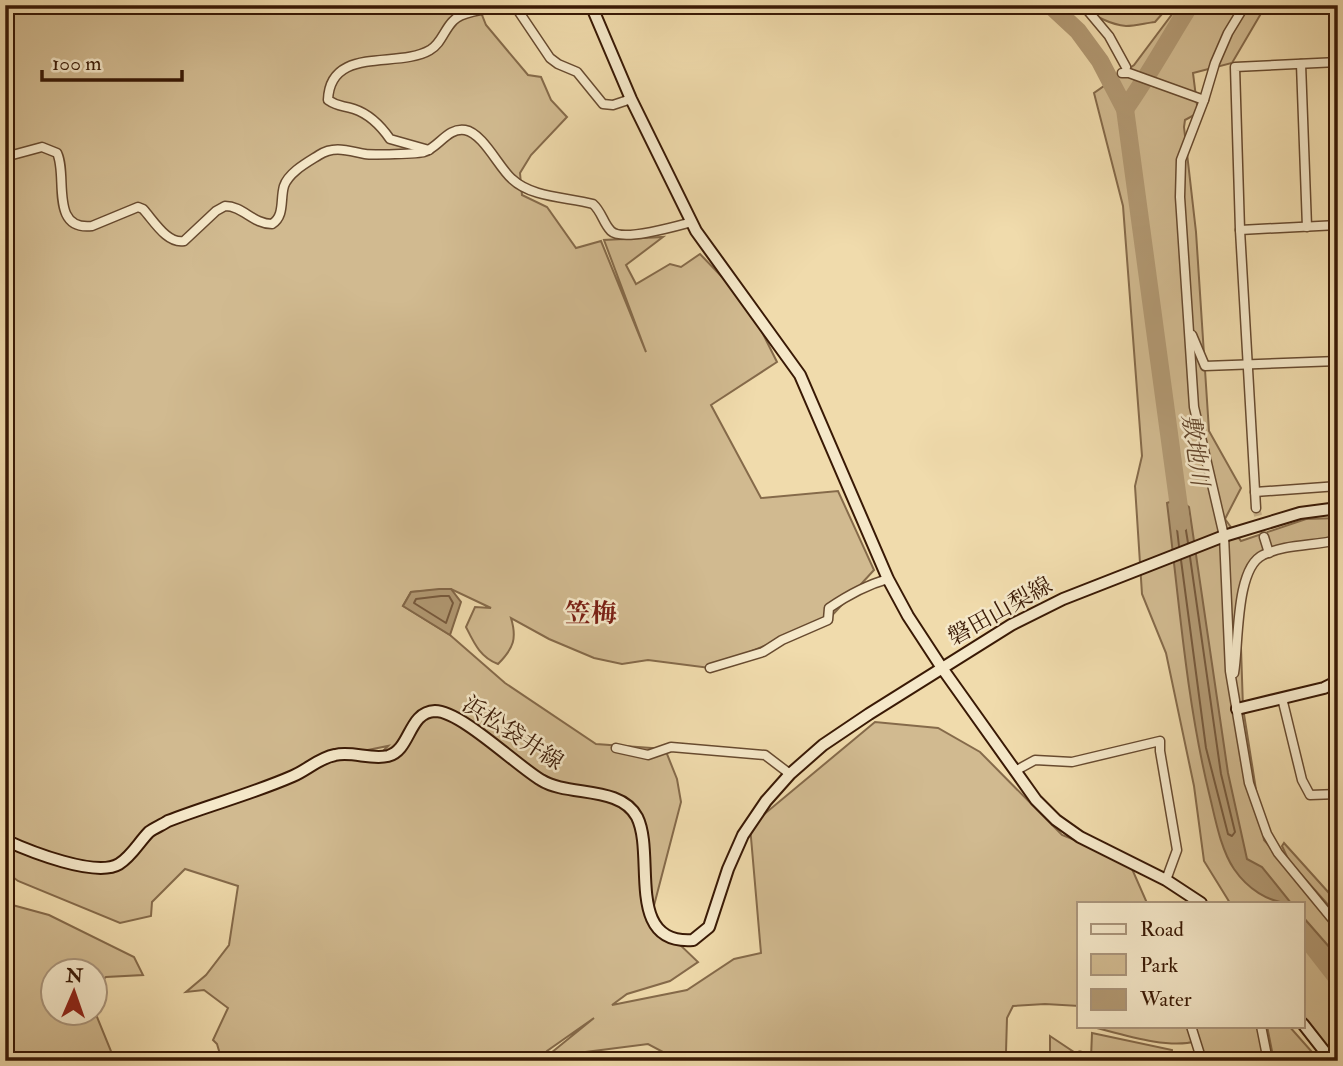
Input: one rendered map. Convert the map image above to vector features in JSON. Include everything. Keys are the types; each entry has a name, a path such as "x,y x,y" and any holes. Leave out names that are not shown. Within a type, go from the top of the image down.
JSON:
{"main road":[{"path":"591,5 631,99 692,222 715,260 800,375 888,579 942,668"},
{"name":"磐田山梨線","path":"1199,902 1166,880 1072,831 1036,800 942,668 1011,625 1063,599 1221,537 1300,513 1338,508"},
{"name":"浜松袋井線","path":"5,840 62,860 99,869 111,868 123,862 150,832 168,821 295,775 334,755 388,756 398,751 421,717 429,712 440,711 467,726 553,787 604,796 631,808 638,819 649,906 655,927 672,939 693,940 709,927 728,869 743,835 790,774 824,745 942,668"},
{"path":"1237,709 1324,688 1338,681"},
{"path":"1304,1025 1332,1061"}],"street":[{"path":"1083,5 1109,36 1126,71 1201,99"},
{"path":"1245,5 1228,33 1215,63 1181,160 1180,197 1194,407 1221,537 1232,683 1249,783 1267,834 1283,861 1338,926"},
{"path":"429,150 390,139 366,114 353,108 335,106 328,100 328,91 336,77 354,63 401,59 432,50 454,19 473,12 515,6 550,58 577,72 603,104 613,105 631,99"},
{"path":"1256,508 1240,230 1235,67 1338,62"},
{"path":"1301,64 1307,227"},
{"path":"5,157 42,148 57,153 61,160 60,188 66,215 76,224 92,226 138,207 143,209 171,240 178,242 225,206 237,208 259,223 272,224 277,221 285,183 302,165 331,149 368,155 420,154 449,135 464,130 474,134 512,180 536,192 593,204 608,229 615,235 627,236 692,222"},
{"path":"1240,230 1338,225"},
{"path":"1188,326 1205,366 1338,360"},
{"path":"1255,492 1338,486"},
{"path":"1264,537 1269,553"},
{"path":"1232,683 1246,577 1253,561 1269,553 1338,540"},
{"path":"710,667 763,652 782,640 828,620 828,608 855,591 888,579"},
{"path":"1282,698 1302,780 1310,795 1338,794"},
{"path":"1015,771 1035,760 1072,762 1160,741 1177,850 1166,880"},
{"path":"616,748 648,755 671,747 765,755 790,774"},
{"path":"1328,912 1338,918"},
{"path":"1192,1028 1202,1061"},
{"path":"1261,1028 1268,1061"},
{"path":"1080,1056 1101,1061"}],"green space":[{"path":"5,5 478,5 486,25 528,75 541,77 551,100 567,117 531,155 520,173 522,195 547,207 576,248 601,241 646,352 604,240 663,237 626,265 636,284 670,264 681,267 700,254 748,304 777,362 711,405 761,498 838,491 874,570 828,620 710,668 648,660 622,664 594,658 549,639 511,618 513,642 498,664 482,653 466,627 475,607 491,608 451,589 411,592 403,606 450,635 505,683 596,744 665,749 677,779 681,802 651,917 698,962 670,981 627,994 612,1005 687,990 734,959 761,953 750,826 875,722 938,728 980,752 1062,835 1129,862 1147,902 1077,902 1077,1006 1013,1006 1007,1018 1006,1052 1050,1055 1050,1036 1080,1056 1091,1058 1092,1033 1172,1050 1171,1061 680,1061 648,1044 546,1057 594,1018 547,1051 540,1061 222,1061 217,1044 213,1040 228,1008 204,990 186,992 206,975 229,945 238,886 185,869 152,902 151,916 120,923 18,881 5,871 5,545 13,520 5,517","holes":["388,746 377,757 328,758"]},
{"path":"1084,5 1170,5 1155,22 1126,26 1103,19"},
{"path":"1179,5 1266,5 1232,63 1193,73 1198,113 1185,120 1184,127 1196,232 1209,431 1241,488 1225,519 1241,541 1306,519 1338,518 1338,535 1254,558 1240,618 1243,708 1264,840 1338,924 1338,1061 1333,1061 1304,1018 1304,902 1229,902 1204,861 1194,786 1166,653 1142,594 1135,486 1142,456 1123,206 1094,93 1134,65"},
{"path":"1284,843 1338,903 1338,916 1289,861 1282,846"},
{"path":"5,903 49,915 134,957 143,975 108,977 108,958 38,958 38,1028 102,1028 115,1061 5,1061 5,1051 8,1050 5,1033"},
{"path":"1097,1028 1258,1028 1264,1061 1201,1061 1196,1041 1157,1042"},
{"path":"1267,1028 1291,1028 1320,1061 1274,1061"}],"water":[{"path":"1178,499 1189,507 1228,773 1247,859 1262,867 1290,902 1266,897 1245,882 1229,861 1218,832 1194,721 1167,503"},
{"path":"451,589 461,602 450,635 403,606 411,592"},
{"path":"1304,918 1338,957 1338,990 1323,960 1304,935"}],"waterway":[{"name":"敷地川","path":"1050,5 1078,31 1100,61 1125,109 1181,522"},
{"name":"敷地川","path":"1125,109 1190,5"},
{"name":"敷地川","path":"1304,935 1338,979"}],"tunnel":[{"path":"1256,508 1264,537"}],"district":[{"name":"笠梅","path":"591,614"}]}
